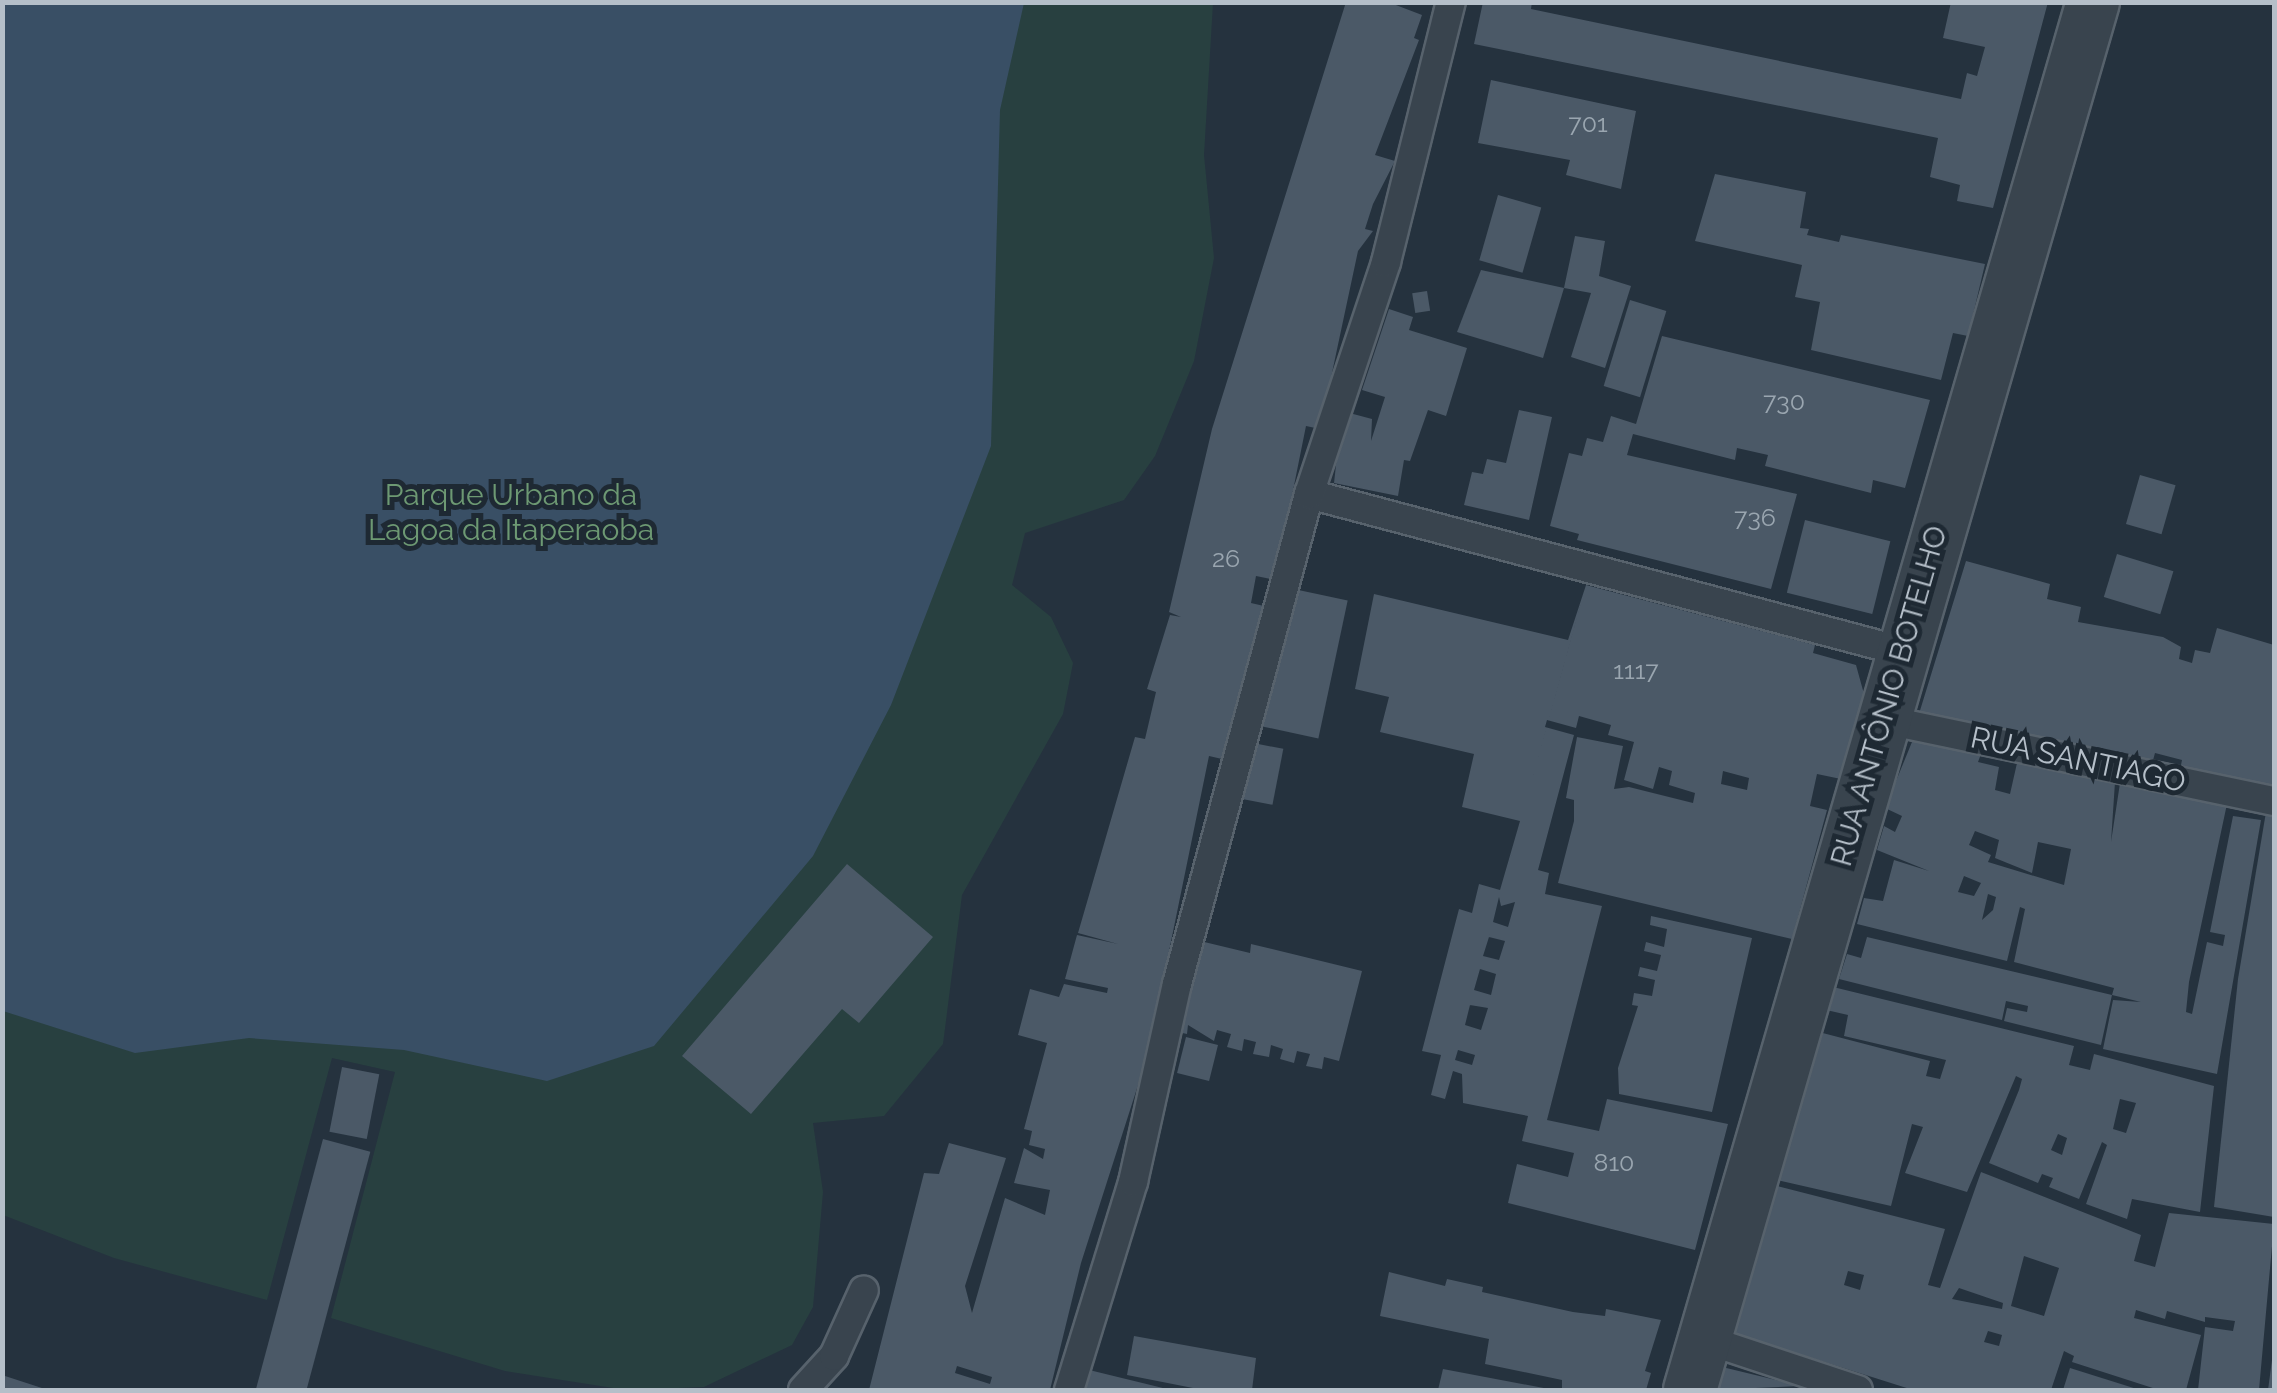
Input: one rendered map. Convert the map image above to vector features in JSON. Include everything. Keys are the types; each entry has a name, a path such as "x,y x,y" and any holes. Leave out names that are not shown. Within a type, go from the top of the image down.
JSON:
{"street":[{"name":"RUA ANTÔNIO BOTELHO","path":"1690,1390 1881,719 2093,2"}],"lane":[{"path":"1069,1390 1132,1182 1176,984 1310,494 1386,262 1451,2"},
{"path":"1310,494 1902,651"},
{"name":"RUA SANTIAGO","path":"1881,719 2274,800"},
{"path":"803,1390 834,1356 864,1290"},
{"path":"1707,1340 1858,1390"}],"green space":[{"name":"Parque Urbano da Lagoa da Itaperaoba","path":"2,3 1213,3 1204,155 1214,258 1194,361 1155,456 1124,500 1025,533 1012,585 1051,617 1073,663 1063,714 962,895 943,1044 884,1116 813,1123 823,1192 813,1307 792,1345 704,1387 626,1390 505,1371 331,1318 395,1072 332,1058 267,1300 114,1258 3,1215"}],"water":[{"name":"Parque Urbano da Lagoa da Itaperaoba","path":"3,2 1024,3 1000,110 991,446 891,705 813,856 654,1046 547,1081 404,1050 249,1038 135,1053 3,1011"}],"building":[{"path":"1346,2 1388,2 1422,15 1414,38 1419,40 1375,155 1395,161 1365,229 1373,231 1358,251 1320,429 1306,426 1275,580 1256,576 1251,603 1264,606 1256,639 1222,759 1209,756 1148,1054 1081,1263 1050,1390 869,1390 924,1173 939,1174 949,1143 1006,1158 965,1286 972,1313 1005,1198 1045,1215 1050,1190 1014,1183 1024,1148 1043,1159 1045,1149 1029,1145 1032,1131 1024,1129 1047,1043 1018,1035 1030,989 1059,997 1064,984 1107,993 1108,988 1065,979 1077,935 1118,944 1078,933 1135,737 1145,739 1156,692 1147,689 1170,615 1181,617 1169,612 1212,429","holes":["957,1366 992,1377 990,1384 955,1373"]},
{"path":"1483,2 1532,2 1531,9 1961,99 1967,73 1977,76 1985,47 1943,38 1951,2 2048,2 1993,208 1957,201 1960,185 1930,177 1938,138 1474,44"},
{"path":"1491,80 1636,111 1621,189 1566,175 1570,160 1478,143"},
{"path":"1715,174 1806,192 1800,228 1809,229 1807,235 1839,242 1841,235 1985,264 1968,336 1953,333 1941,380 1811,350 1820,302 1795,297 1802,265 1695,241"},
{"path":"1498,195 1541,207 1523,273 1479,260"},
{"path":"1575,236 1605,241 1599,276 1631,286 1605,368 1571,357 1591,293 1564,288"},
{"path":"1481,270 1564,288 1543,358 1457,332"},
{"path":"1427,291 1430,311 1415,313 1412,293"},
{"path":"1630,300 1666,311 1640,397 1604,386"},
{"path":"1389,309 1413,317 1409,330 1467,348 1446,416 1428,410 1410,461 1404,460 1398,496 1334,483 1342,411 1372,419 1371,441 1385,397 1362,390"},
{"path":"1662,336 1930,400 1905,488 1873,480 1871,493 1765,466 1768,455 1737,448 1735,460 1633,434 1627,455 1797,494 1771,589 1577,540 1579,534 1550,526 1569,453 1582,456 1587,438 1603,442 1611,416 1636,424"},
{"path":"1519,410 1552,417 1529,520 1464,505 1472,472 1483,474 1487,459 1506,463"},
{"path":"2140,475 2176,485 2162,534 2126,524"},
{"path":"1805,520 1890,541 1872,614 1787,593"},
{"path":"2117,554 2173,571 2160,614 2104,597"},
{"path":"1966,561 2050,584 2047,599 2081,607 2078,622 2163,637 2181,647 2179,659 2192,663 2195,650 2210,653 2217,628 2274,645 2274,787 2180,770 2182,760 2155,753 2152,764 2010,731 2008,743 1918,717"},
{"path":"1586,585 1815,645 1813,653 1856,665 1864,694 1841,779 1817,774 1810,806 1827,810 1792,939 1558,883 1574,821 1574,800 1566,798 1577,737 1623,746 1614,789 1629,787 1693,803 1695,793 1669,785 1672,771 1659,767 1653,789 1624,780 1634,742 1608,735 1611,725 1579,716 1576,728 1547,720 1545,727 1574,735 1538,870 1549,873 1545,894 1602,906 1547,1120 1599,1131 1607,1099 1728,1124 1695,1250 1508,1203 1517,1164 1568,1177 1574,1153 1522,1141 1528,1116 1463,1103 1462,1074 1453,1071 1445,1099 1431,1095 1441,1055 1422,1051 1459,909 1472,913 1479,884 1500,890 1520,821 1462,807 1474,754 1380,732 1389,697 1355,689 1374,594 1568,640","holes":["1723,771 1749,778 1747,790 1721,784","1499,897 1501,906 1515,902 1508,927 1493,922","1489,937 1505,941 1499,960 1483,956","1480,969 1496,974 1491,995 1474,990","1470,1005 1488,1008 1481,1030 1465,1025","1458,1050 1475,1055 1472,1065 1455,1060"]},
{"path":"1289,588 1348,600 1318,738 1260,726"},
{"path":"1914,737 1981,754 1978,762 1999,767 1995,790 2010,794 2017,763 2115,782 2111,842 2120,783 2227,804 2189,982 2186,1012 2192,1014 2207,942 2223,946 2225,935 2210,932 2233,816 2261,820 2217,1074 2103,1049 2113,1000 2141,1002 2112,995 2114,988 2014,962 2025,909 2020,907 2007,961 1857,924 1864,898 1883,901 1894,860 1929,871 1877,850 1884,826 1895,832 1902,816 1885,808","holes":["1975,831 1999,840 1995,858 2032,873 2038,842 2071,849 2064,885 1988,862 1991,855 1969,845","1964,876 1981,883 1974,896 1958,892","1988,894 1996,897 1993,910 1982,920"]},
{"path":"1248,742 1283,749 1272,805 1237,798"},
{"path":"2266,812 2274,814 2274,1217 2214,1207 2238,979"},
{"path":"847,864 933,937 859,1023 842,1009 751,1114 682,1056"},
{"path":"1651,916 1752,938 1712,1112 1619,1094 1618,1068 1638,1006 1632,1005 1634,993 1652,996 1655,980 1638,976 1640,967 1657,971 1661,955 1644,951 1646,942 1664,947 1667,929 1650,925"},
{"path":"1867,937 2112,995 2101,1045 2004,1021 2007,1008 2027,1012 2028,1006 2006,1001 2002,1020 1839,979 1847,954 1861,958"},
{"path":"1196,940 1250,953 1251,944 1362,971 1339,1061 1324,1057 1322,1069 1306,1066 1310,1054 1297,1051 1294,1063 1280,1059 1283,1049 1271,1045 1269,1057 1253,1054 1256,1042 1244,1039 1242,1051 1227,1047 1231,1034 1217,1030 1214,1041 1188,1025 1187,1034 1173,1031"},
{"path":"1829,986 2074,1046 2069,1065 2090,1070 2094,1054 2214,1086 2200,1212 2132,1199 2127,1219 2086,1204 2107,1145 2102,1142 2079,1199 2049,1187 2053,1178 2042,1174 2038,1183 1989,1163 2019,1090 2022,1079 2016,1076 1967,1192 1905,1173 1923,1127 1912,1124 1891,1206 1773,1179 1815,1031 1930,1061 1926,1076 1940,1079 1946,1060 1844,1036 1848,1015 1822,1009","holes":["2120,1099 2136,1103 2126,1133 2113,1129","2058,1134 2067,1138 2062,1155 2051,1150"]},
{"path":"1186,1037 1218,1045 1209,1081 1177,1073"},
{"path":"342,1067 379,1074 367,1139 329,1132"},
{"path":"323,1139 370,1152 306,1390 256,1390"},
{"path":"1981,1172 2141,1235 2134,1261 2155,1267 2169,1213 2274,1224 2259,1390 2198,1390 2205,1327 2233,1331 2235,1321 2205,1317 2205,1322 2167,1311 2165,1319 2136,1310 2134,1318 2201,1335 2186,1390 2159,1390 2072,1362 2074,1356 2064,1351 2051,1390 1913,1390 1727,1331 1765,1183 1945,1229 1928,1285 1940,1288","holes":["2024,1256 2059,1268 2044,1316 2011,1306","1848,1271 1864,1275 1860,1290 1844,1285","1959,1288 2003,1303 2002,1309 1952,1299","1988,1331 2002,1335 1999,1346 1984,1342"]},
{"path":"1389,1272 1445,1286 1447,1279 1483,1287 1482,1292 1573,1312 1605,1316 1606,1309 1661,1320 1645,1371 1651,1373 1646,1390 1562,1390 1562,1380 1485,1364 1489,1339 1380,1316"},
{"path":"1134,1336 1256,1358 1252,1390 1203,1390 1127,1375"},
{"path":"2272,1360 2274,1390 2268,1390"},
{"path":"1714,1365 1801,1386 1707,1390"},
{"path":"1081,1368 1167,1389 1075,1390"},
{"path":"2070,1368 2140,1390 2063,1390"},
{"path":"1443,1369 1549,1389 1549,1390 1438,1390"},
{"path":"2,1375 48,1390 2,1390"}]}
